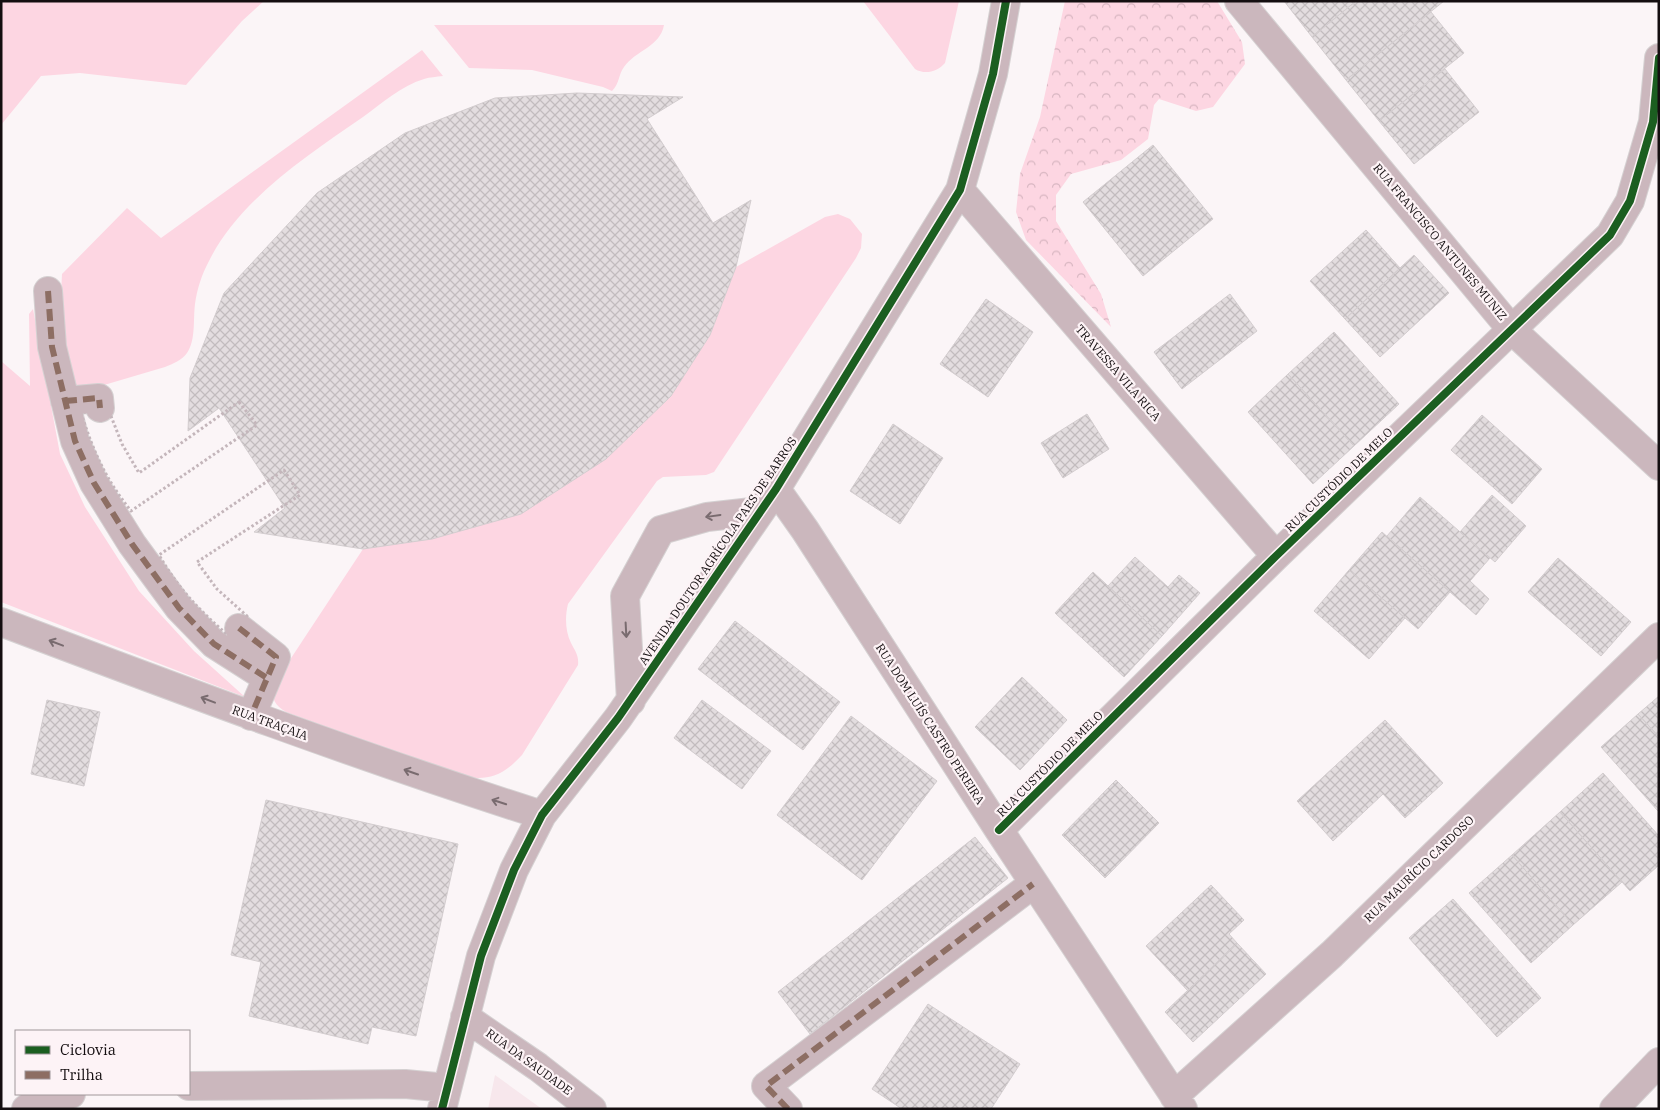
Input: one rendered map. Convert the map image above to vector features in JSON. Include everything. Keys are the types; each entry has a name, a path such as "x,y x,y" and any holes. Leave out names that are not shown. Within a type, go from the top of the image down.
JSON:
{"street":[{"name":"AVENIDA DOUTOR AGRÍCOLA PAES DE BARROS","path":"445,1098 481,956 514,870 542,815 631,701 776,489 960,190 992,74 1006,1"},
{"name":"RUA FRANCISCO ANTUNES MUNIZ","path":"1239,1 1512,330 1659,466"},
{"name":"RUA CUSTÓDIO DE MELO","path":"998,830 1276,556 1610,235 1630,201 1656,117 1659,58"},
{"name":"TRAVESSA VILA RICA","path":"960,190 1276,556"},
{"path":"48,291 52,346 65,401 75,441 94,484 132,544 173,600 214,644 267,678"},
{"path":"65,401 99,398 100,408"},
{"name":"RUA DOM LUÍS CASTRO PEREIRA","path":"776,489 1033,884 1179,1102"},
{"path":"631,701 625,596 661,530 707,517 761,511"},
{"name":"RUA TRAÇAIA","path":"1,622 251,716 457,788 542,815"},
{"path":"239,628 276,657 251,716"},
{"name":"RUA MAURÍCIO CARDOSO","path":"1179,1102 1659,637"},
{"path":"788,1109 766,1086 1033,884"},
{"name":"RUA DA SAUDADE","path":"464,1017 538,1067 592,1109"},
{"path":"1614,1109 1659,1062"},
{"path":"190,1086 405,1084 445,1098"},
{"path":"26,1109 30,1106 68,1095"}],"path":[{"path":"239,402 257,425 132,511 105,474 93,450 81,413 100,408 107,406 122,444 139,473 239,402"},
{"path":"284,470 300,495 197,562 217,589 247,616 239,628 231,638 202,613 184,593 159,555 284,470"}],"shaded area":[{"path":"495,1075 542,1109 488,1109"}],"green space":[{"path":"1,1 264,1 242,21 186,85 80,73 41,76 1,125"},
{"path":"863,1 959,1 945,63 931,72 915,69"},
{"path":"1065,1 1217,1 1242,42 1245,64 1213,107 1196,111 1159,99 1154,105 1148,139 1121,160 1071,174 1056,195 1056,221 1101,294 1111,327 1026,240 1016,212 1020,174 1040,117"},
{"path":"434,25 664,25 658,38 624,67 612,91 603,87 532,70 469,68"},
{"path":"422,50 443,76 416,82 392,95 298,163 256,199 238,218 222,239 202,276 195,304 192,342 185,355 177,362 165,367 77,393 52,347 61,295 62,274 127,208 161,238"},
{"path":"838,214 850,219 862,234 861,248 856,258 714,472 706,475 663,477 657,481 568,604 567,629 577,656 578,665 522,755 514,763 499,774 482,778 452,774 286,712 279,707 274,699 272,687 363,549 606,459 671,396 710,335 736,267 825,217"},
{"path":"33,309 60,454 85,507 139,591 194,651 245,697 1,602 1,361 30,386 29,314"}],"building":[{"path":"1284,1 1356,1 1312,37"},
{"path":"1356,1 1444,1 1346,80 1312,37"},
{"path":"1431,12 1464,53 1379,121 1346,80"},
{"path":"1445,69 1479,112 1414,164 1379,121"},
{"path":"577,93 683,97 647,119 713,223 751,200 736,267 710,335 671,396 606,459 521,514 432,539 363,549 254,532 285,508 219,408 188,431 190,378 224,293 317,193 405,133 495,98"},
{"path":"1153,145 1213,219 1143,276 1083,202"},
{"path":"1366,230 1400,268 1345,319 1310,281"},
{"path":"1414,255 1449,293 1380,357 1345,319"},
{"path":"1230,294 1257,331 1182,389 1154,352"},
{"path":"986,299 1033,332 988,397 940,364"},
{"path":"1334,332 1399,404 1354,446 1288,374"},
{"path":"1288,374 1354,446 1313,484 1248,412"},
{"path":"1087,414 1109,449 1063,478 1041,443"},
{"path":"1482,415 1542,469 1512,504 1451,450"},
{"path":"893,424 943,458 900,524 850,491"},
{"path":"1492,495 1526,526 1495,562 1460,532"},
{"path":"1420,497 1490,558 1470,581 1489,599 1476,615 1387,536"},
{"path":"1382,532 1450,592 1418,629 1349,570"},
{"path":"1135,557 1168,587 1179,575 1200,593 1162,636 1108,586"},
{"path":"1558,558 1631,622 1601,656 1528,592"},
{"path":"1349,570 1405,618 1369,659 1314,611"},
{"path":"1093,572 1162,636 1124,677 1055,613"},
{"path":"735,621 840,702 803,750 698,669"},
{"path":"1022,677 1067,720 1020,770 975,727"},
{"path":"1659,696 1659,737 1638,714"},
{"path":"47,700 100,712 84,786 31,774"},
{"path":"702,700 771,751 742,789 674,738"},
{"path":"1638,714 1659,737 1658,811 1601,747"},
{"path":"851,716 937,781 862,880 777,815"},
{"path":"1385,720 1443,783 1405,818 1383,794 1333,841 1297,801"},
{"path":"1603,773 1659,836 1659,865 1630,891 1560,812"},
{"path":"1116,780 1159,823 1105,878 1062,835"},
{"path":"266,800 458,844 416,1036 372,1027 368,1044 249,1016 261,962 231,955"},
{"path":"1560,812 1622,882 1573,925 1512,855"},
{"path":"975,837 1008,878 810,1034 778,992"},
{"path":"1512,855 1573,925 1531,963 1469,893"},
{"path":"1211,885 1244,920 1229,934 1237,943 1188,991 1146,946"},
{"path":"1453,899 1541,998 1497,1037 1409,938"},
{"path":"1237,943 1266,974 1193,1042 1165,1012"},
{"path":"928,1004 1020,1064 991,1109 902,1109 872,1089"}],"marked path":[{"path":"48,291 52,347 75,441 94,483 132,544 179,608 214,644 267,678"},
{"path":"65,401 99,398 100,408"},
{"path":"239,628 276,657 251,716"},
{"path":"788,1109 766,1086 1033,884"}],"cycle path":[{"path":"442,1109 481,956 514,870 542,815 618,718 776,489 960,190 993,74 1006,1"},
{"path":"999,830 1276,556 1610,235 1630,201 1653,122 1659,58"}]}
